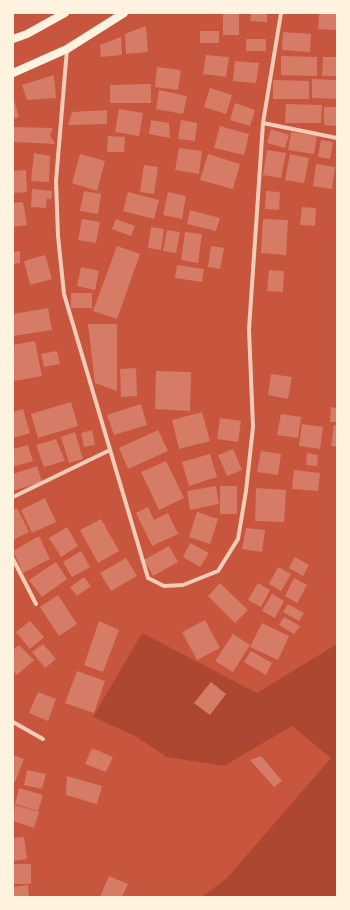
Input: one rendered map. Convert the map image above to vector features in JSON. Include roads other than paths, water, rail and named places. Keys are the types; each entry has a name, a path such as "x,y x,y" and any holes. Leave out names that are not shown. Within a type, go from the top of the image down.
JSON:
{"main road":[{"path":"13,38 27,34 65,13"},
{"path":"13,73 67,49 124,13"}],"street":[{"path":"67,49 56,181 58,236 64,294 148,578 164,586 183,585 218,571 238,539 246,492 253,427 249,329 263,123 281,13"},
{"path":"263,123 337,138"},
{"path":"13,497 110,450"},
{"path":"13,559 36,604"},
{"path":"13,722 43,739"}]}
